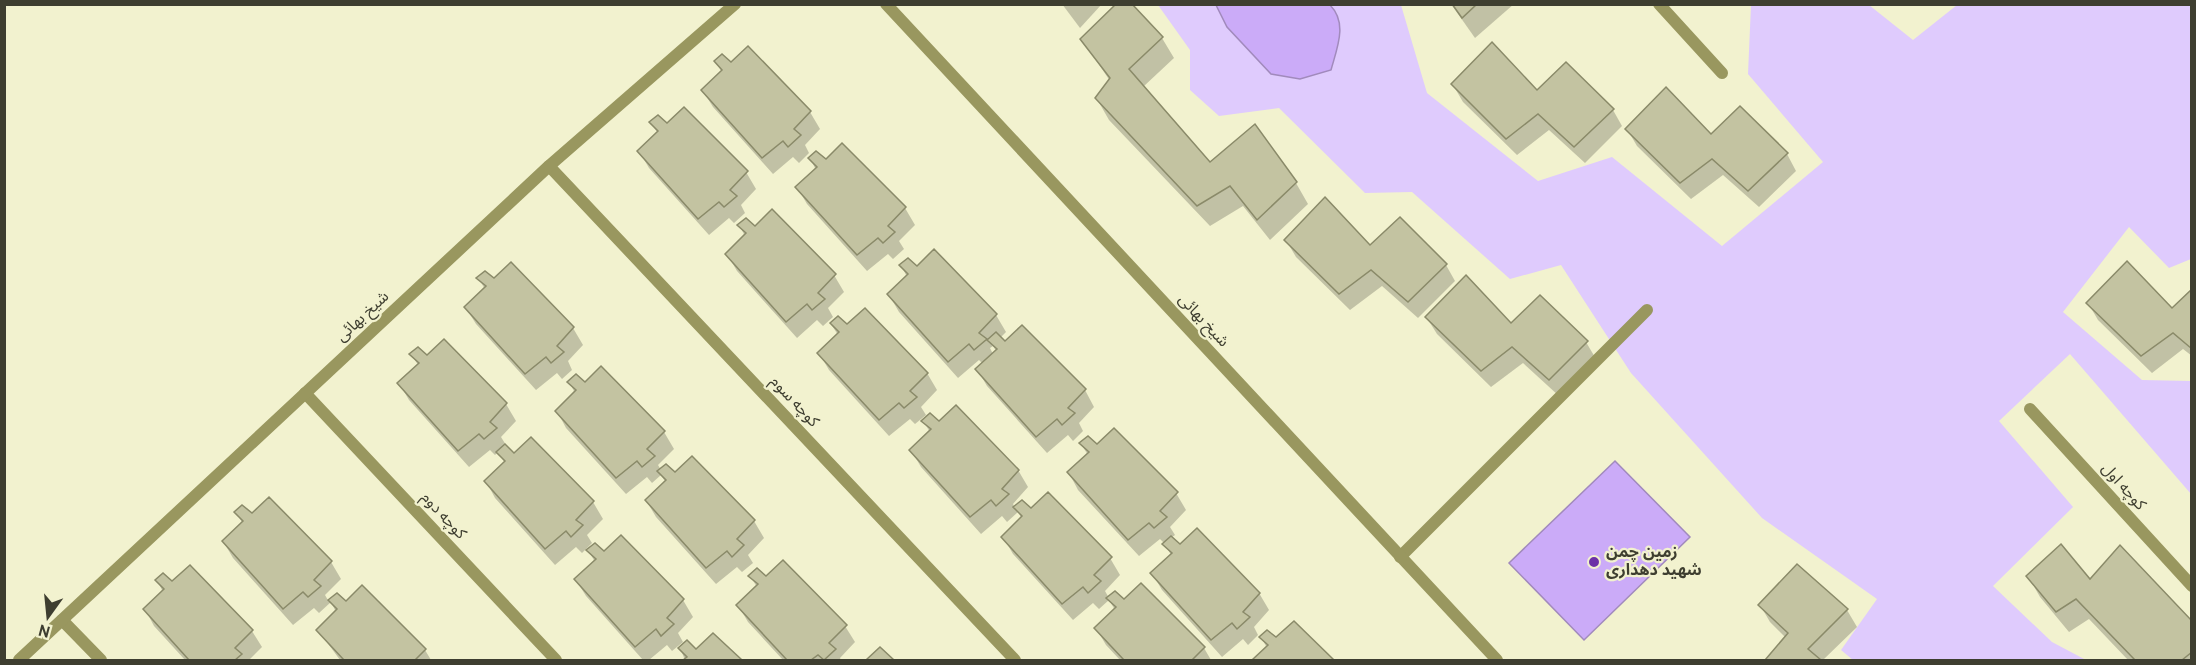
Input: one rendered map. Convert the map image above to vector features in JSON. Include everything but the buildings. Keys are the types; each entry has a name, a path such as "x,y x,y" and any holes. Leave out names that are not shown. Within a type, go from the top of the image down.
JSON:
{"street":[{"name":"شیخ بهائی","path":"19,660 549,166 735,4"},
{"name":"شیخ بهائی","path":"886,4 1400,557 1490,658"},
{"path":"1659,4 1722,73"},
{"name":"کوچه سوم","path":"549,166 1015,660"},
{"path":"1400,557 1647,310"},
{"name":"کوچه دوم","path":"305,393 556,660"},
{"name":"کوچه اول","path":"2030,410 2192,586"},
{"path":"62,620 101,660"}],"shaded area":[{"path":"1158,5 1401,5 1427,93 1538,181 1612,157 1722,246 1823,162 1748,74 1751,5 1869,5 1913,40 1957,5 2191,5 2191,259 2169,268 2129,227 2063,312 2142,380 2191,381 2191,494 2070,354 1999,421 2073,507 1993,586 2052,642 2086,660 1853,660 1841,650 1877,599 1762,518 1631,373 1561,265 1510,279 1412,192 1365,193 1279,108 1219,116 1190,90 1190,50"},
{"path":"1216,5 1330,5 1339,20 1340,28 1331,70 1300,79 1271,74 1227,27"},
{"name":"زمین چمن شهید دهداری","path":"1615,461 1690,537 1584,640 1509,563"}],"place":[{"name":"زمین چمن شهید دهداری","path":"1594,562"}]}
